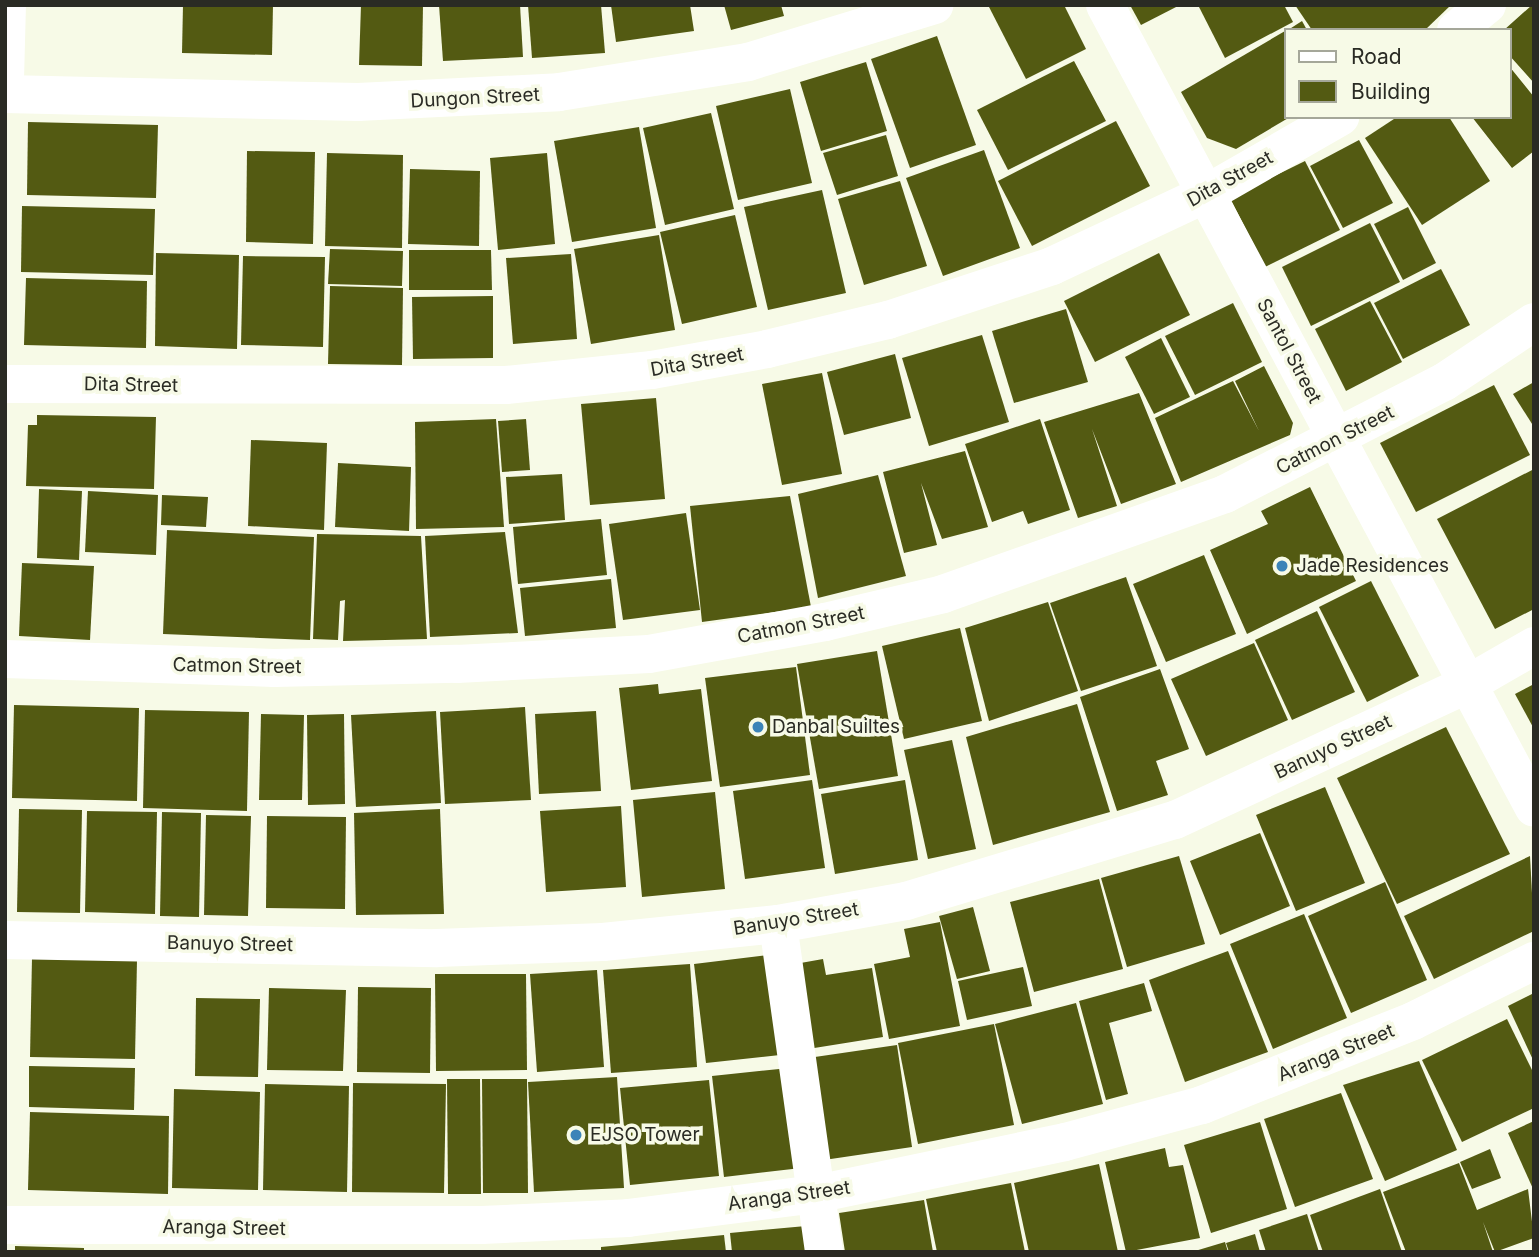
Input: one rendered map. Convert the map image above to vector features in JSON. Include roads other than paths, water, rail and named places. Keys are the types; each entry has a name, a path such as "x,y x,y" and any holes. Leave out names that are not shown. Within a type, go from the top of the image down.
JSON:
{"street":[{"path":"5,80 7,5"},
{"name":"Dungon Street","path":"5,94 358,102 559,92 748,62 935,5"},
{"name":"Santol Street","path":"1105,5 1534,808"},
{"path":"1459,28 1487,5"},
{"name":"Dita Street","path":"5,384 435,388 652,370 888,320 1052,266 1206,194 1337,119"},
{"name":"Catmon Street","path":"5,659 274,668 649,654 943,594 1225,494 1337,441 1534,322"},
{"name":"Banuyo Street","path":"5,940 437,948 603,942 778,924 1011,875 1175,820 1468,684 1534,646"},
{"path":"778,924 824,1252"},
{"name":"Aranga Street","path":"5,1225 482,1225 628,1218 816,1194 1065,1142 1202,1105 1413,1021 1534,961"}],"place":[{"name":"Jade Residences","path":"1282,566"},
{"name":"Danbal Suiltes","path":"758,727"},
{"name":"EJSO Tower","path":"576,1135"}]}
